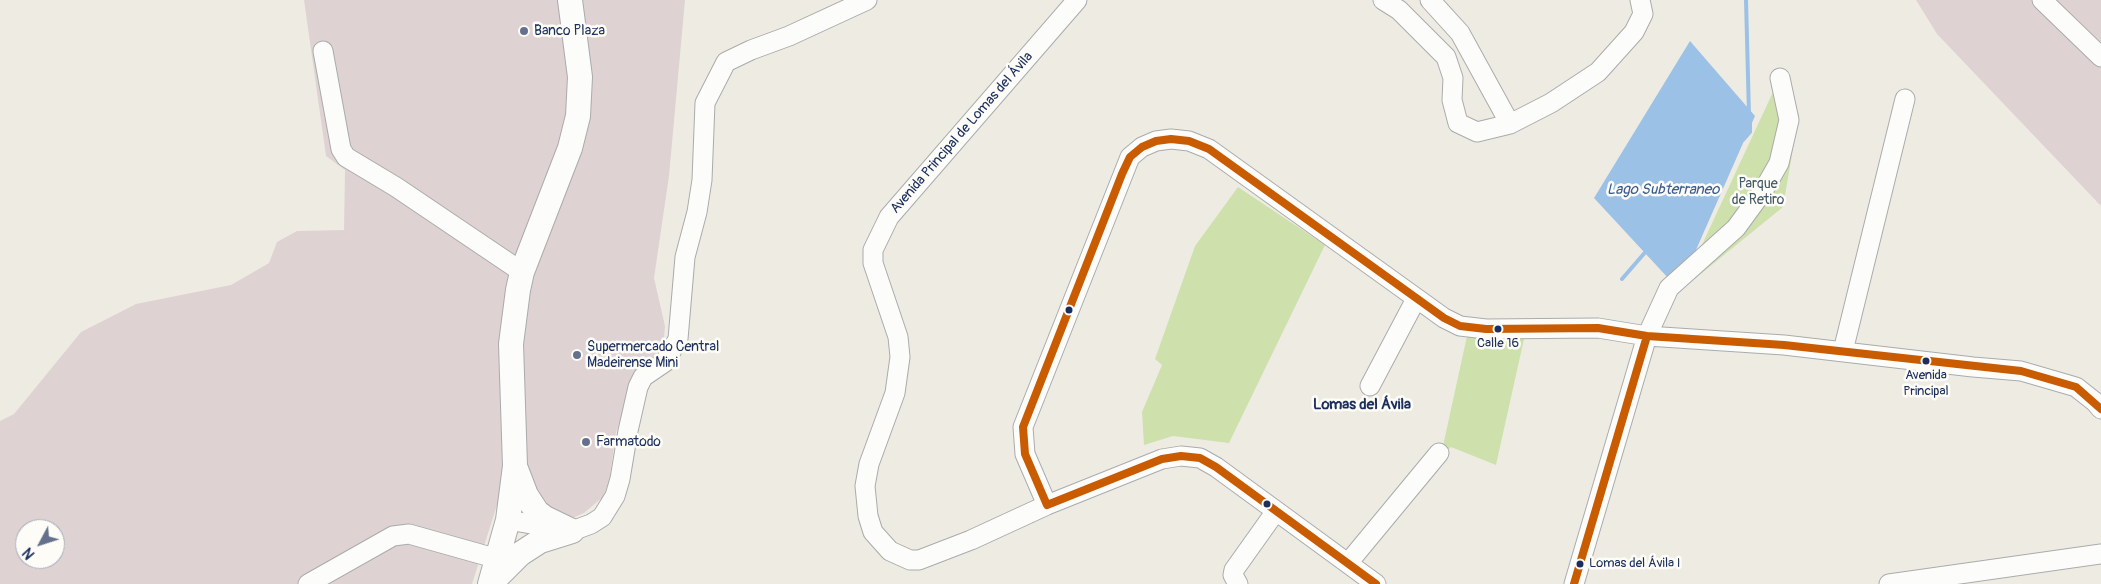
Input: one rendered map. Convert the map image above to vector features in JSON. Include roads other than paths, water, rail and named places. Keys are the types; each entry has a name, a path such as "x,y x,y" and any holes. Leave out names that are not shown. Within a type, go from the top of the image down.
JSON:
{"main road":[{"path":"491,583 508,520 515,466 511,344 515,308 522,272 570,148 578,116 580,77 570,0"},
{"path":"515,466 522,487 537,512 572,531"},
{"path":"491,583 520,554 540,540 572,531"}],"street":[{"path":"508,520 572,531 591,524 602,517 609,508 620,479 638,387 643,377 665,362 678,340 685,257 697,212 702,180 705,103 726,62 751,50 789,36 867,0"},
{"name":"Avenida Principal de Lomas del Ávila","path":"1077,0 889,217 873,250 873,263 898,337 900,356 895,393 869,464 865,486 868,516 874,532 890,551 910,560 919,560 1162,459 1181,456 1200,458 1216,467 1376,584"},
{"path":"1383,0 1399,10 1446,57 1453,78 1452,100 1458,123 1477,132 1510,124 1551,103 1598,72 1634,32 1643,14 1640,0"},
{"path":"1430,0 1460,33 1510,124"},
{"path":"2042,0 2101,57"},
{"path":"323,51 342,149 346,157 522,272"},
{"path":"1574,584 1647,336 1669,288 1736,228 1763,191 1779,163 1789,120 1780,78"},
{"path":"1844,351 1905,99"},
{"path":"1047,506 1025,454 1023,426 1130,156 1156,141 1171,139 1189,141 1208,149 1416,299 1444,318 1460,326 1486,329 1598,328 1647,336 1844,351 1972,367 2021,371 2076,387 2101,409"},
{"path":"1370,386 1416,299"},
{"path":"1348,563 1439,452"},
{"path":"1238,584 1233,575 1234,570 1276,511"},
{"path":"308,584 393,536 409,534 498,559"},
{"path":"1889,584 2101,554"}],"water":[{"name":"Lago Subterraneo","path":"1690,41 1755,116 1692,259 1669,279 1594,198"}],"waterway":[{"path":"1746,0 1749,115"},
{"path":"1743,140 1750,132 1750,122"},
{"path":"1622,279 1648,249"}],"place":[{"name":"Banco Plaza","path":"524,31"},
{"name":"Calle 16","path":"1498,329"},
{"name":"Supermercado Central Madeirense Mini","path":"577,355"},
{"name":"Avenida Principal","path":"1926,361"},
{"name":"Farmatodo","path":"586,442"},
{"name":"Lomas del Ávila I","path":"1580,564"}],"district":[{"name":"Lomas del Ávila","path":"1362,405"}],"park label":[{"name":"Parque de Retiro","path":"1758,192"}]}
